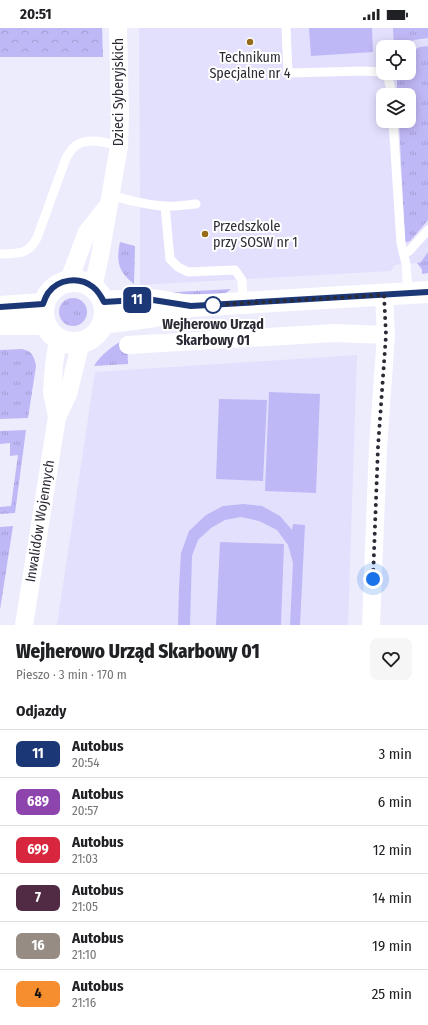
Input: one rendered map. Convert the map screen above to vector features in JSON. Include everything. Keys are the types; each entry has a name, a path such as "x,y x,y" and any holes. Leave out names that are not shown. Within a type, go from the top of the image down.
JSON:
{"street":[{"name":"Dzieci Syberyjskich","path":"98,294 110,199 119,146 120,113 118,28"},
{"name":"Dzieci Syberyjskich","path":"69,280 87,232 110,199"},
{"path":"0,307 48,323 66,342 73,343 90,339 98,332 103,323 105,312 98,294 86,282 69,280 57,285 48,293 48,323"},
{"path":"103,323 155,316 191,306 418,293"},
{"path":"98,294 191,306"},
{"path":"371,625 378,447 386,335 384,295"},
{"path":"0,324 48,323"},
{"name":"Inwalidów Wojennych","path":"48,323 54,365 52,392 57,417"},
{"path":"128,345 335,333 386,335"},
{"name":"Inwalidów Wojennych","path":"24,625 57,417 68,394 81,342"}],"lane":[{"path":"286,28 288,73 380,72 388,77 390,88"},
{"path":"393,128 401,243 406,264 418,293"},
{"path":"0,254 25,252 30,249 37,238 66,158 72,149 81,143 93,141 106,142 119,146"},
{"path":"110,199 165,206 196,204"},
{"path":"165,206 170,259 178,267 188,272 236,270 242,280 243,303"},
{"path":"404,253 409,252 428,230"}],"shaded area":[{"path":"139,28 428,28 428,270 422,271 417,263 395,265 391,271 140,285"},
{"path":"357,355 348,625 57,625 95,372"}],"green space":[{"path":"0,28 102,28 103,57 0,57"},
{"path":"309,28 372,28 373,52 311,56"},
{"path":"393,28 428,28 428,38 394,40"},
{"path":"428,46 428,220 410,241 405,242 399,128 416,128 416,88 397,88 397,80 416,80 416,49"},
{"path":"120,242 135,246 134,284 124,275 121,270 118,260"},
{"path":"428,252 428,273 422,274 422,269 417,263 421,262"},
{"path":"231,289 226,293 220,294 159,293"},
{"path":"73,298 83,302 87,312 83,322 73,326 63,322 59,312 63,302"},
{"path":"127,338 128,364 94,366 109,350"},
{"path":"22,349 32,354 36,366 28,418 0,419 0,350"},
{"path":"269,392 320,394 316,493 265,491"},
{"path":"219,399 267,400 263,481 216,479"},
{"path":"26,430 15,513 0,514 0,507 11,506 18,455 10,456 10,443 0,444 0,431"},
{"path":"243,504 262,506 280,516 292,530 293,524 305,525 300,625 290,625 293,563 288,545 277,530 259,521 241,517 225,520 211,528 198,540 192,556 190,625 178,625 181,553 189,531 206,515 223,506"},
{"path":"13,526 0,610 0,527"},
{"path":"220,542 284,544 281,625 216,625"}],"bus line":[{"name":"11","path":"0,307 43,304 48,293 57,285 69,280 86,282 99,293 104,302 153,300 191,306 428,292"}],"place":[{"name":"Technikum Specjalne nr 4","path":"250,42"},
{"name":"Przedszkole przy SOSW nr 1","path":"205,234"},
{"name":"Wejherowo Urząd Skarbowy 01","path":"213,305"}],"route":[{"path":"213,305 384,295 386,335 378,447 373,579"}]}
